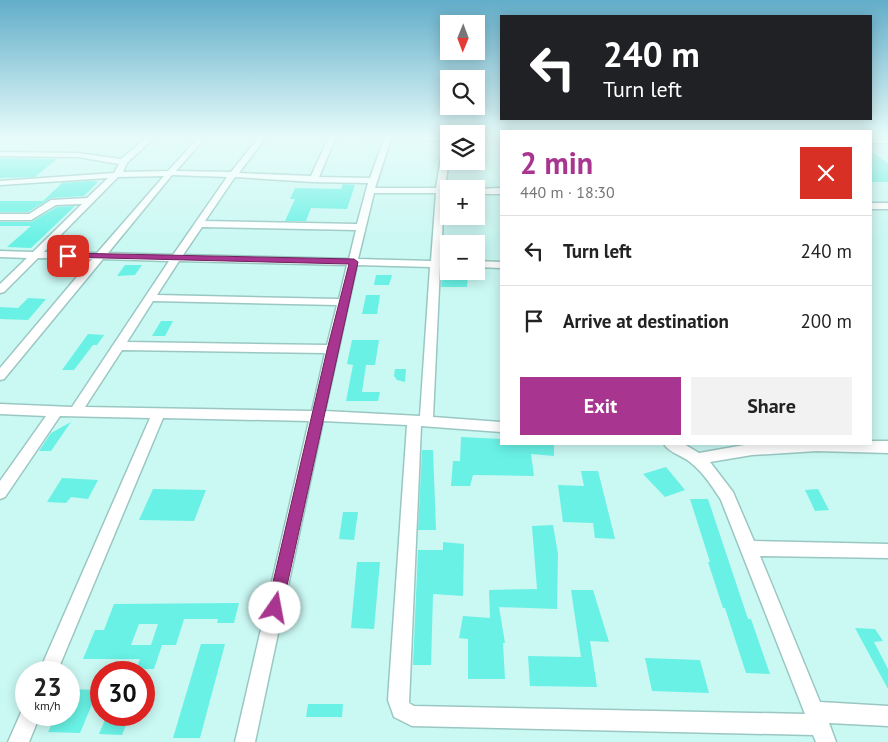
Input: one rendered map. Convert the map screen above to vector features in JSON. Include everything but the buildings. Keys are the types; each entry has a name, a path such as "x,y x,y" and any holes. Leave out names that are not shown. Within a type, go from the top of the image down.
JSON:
{"street":[{"path":"0,290 119,172"},
{"path":"75,412 175,259 235,172"},
{"path":"313,180 317,172"},
{"path":"245,742 332,350 376,172"},
{"path":"0,376 102,257 170,173"},
{"path":"0,183 117,174 170,173 313,180 440,191"},
{"path":"485,191 500,191"},
{"path":"0,217 31,217 54,202 90,201"},
{"path":"872,206 888,206"},
{"path":"199,224 361,227"},
{"path":"441,225 420,420 398,700 401,710 412,716 820,727 888,716"},
{"path":"0,254 437,264"},
{"path":"485,264 500,265"},
{"path":"149,298 344,302"},
{"path":"118,346 332,350"},
{"path":"0,409 56,412 317,416 420,420 500,427"},
{"path":"0,493 56,412"},
{"path":"53,661 158,414"},
{"path":"673,445 691,453 711,471 728,497 820,727"},
{"path":"697,459 752,449 816,446 888,448"},
{"path":"749,548 888,551"},
{"path":"18,742 25,726"}],"route":[{"path":"68,256 354,262 332,350 275,608"}]}
